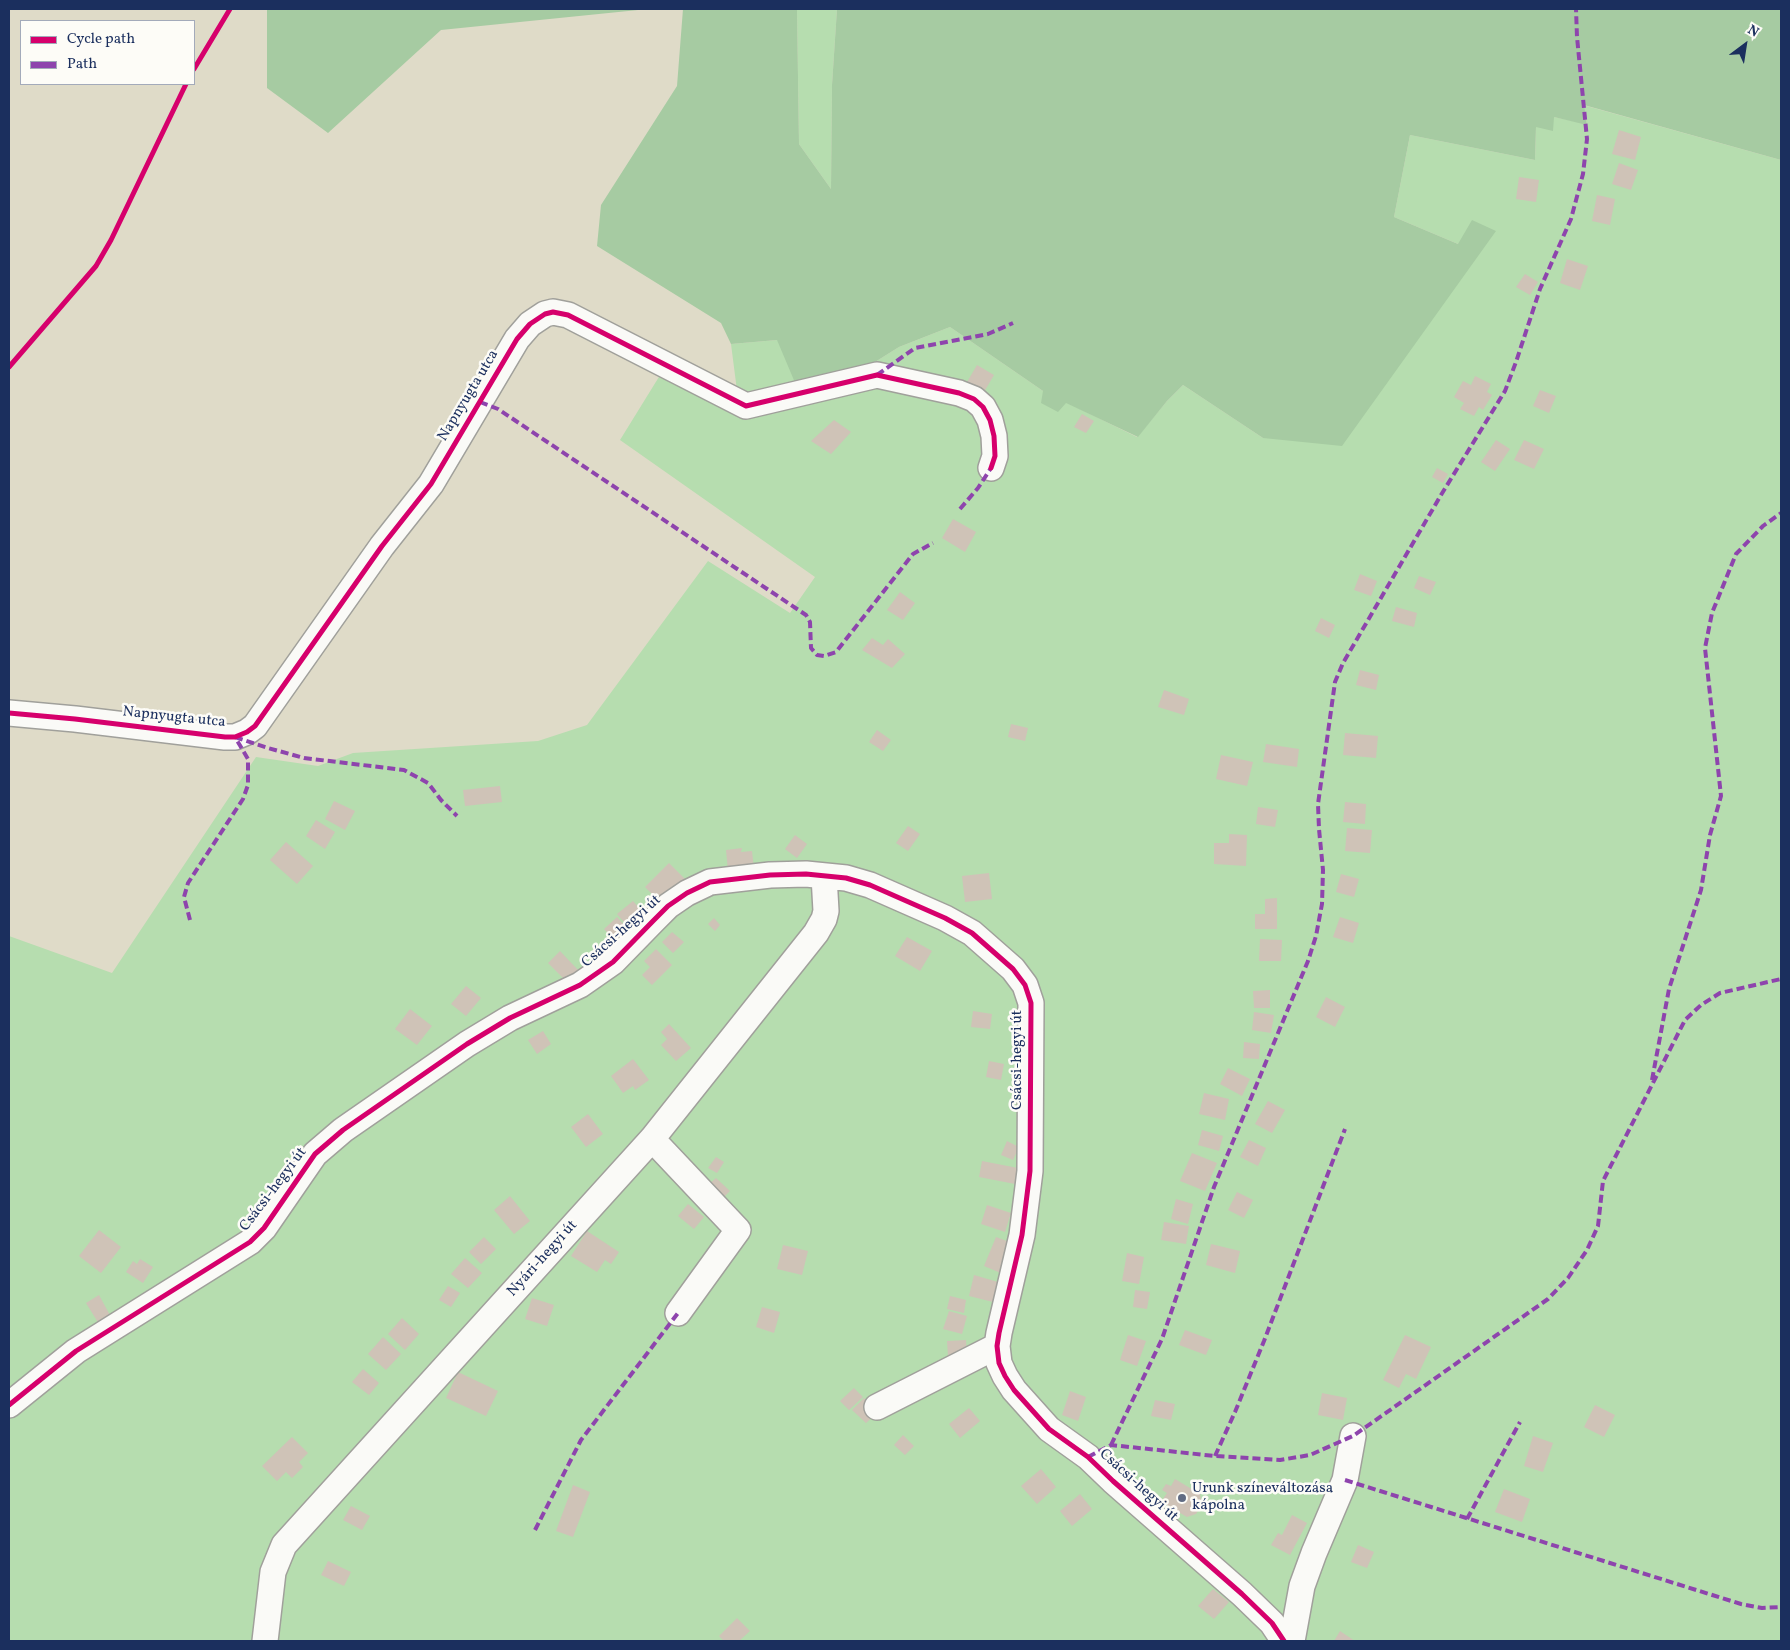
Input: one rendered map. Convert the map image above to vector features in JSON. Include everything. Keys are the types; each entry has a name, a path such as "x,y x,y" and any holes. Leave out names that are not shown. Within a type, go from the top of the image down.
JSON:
{"street":[{"name":"Napnyugta utca","path":"9,713 225,737 235,737 256,726 382,546 431,484 517,339 530,324 544,314 553,312 568,315 746,406 877,375 959,392 983,407 990,420 996,456 991,468"},
{"name":"Csácsi-hegyi út","path":"9,1405 76,1351 250,1242 264,1228 315,1154 343,1130 467,1044 510,1018 580,985 613,962 668,906 687,893 710,882 770,875 846,878 870,885 945,918 972,933 1013,969 1024,985 1031,1003 1030,1171 1022,1235 997,1346 999,1363 1005,1376 1014,1390 1049,1429 1088,1457 1242,1594 1272,1623 1284,1641"},
{"name":"Nyári-hegyi út","path":"265,1641 273,1572 284,1545 652,1139 816,933 826,911 824,876"},
{"path":"652,1139 738,1230 678,1313"},
{"path":"877,1407 997,1346"},
{"path":"1292,1641 1302,1586 1314,1552 1345,1480 1352,1436"}],"green space":[{"path":"267,9 648,9 441,30 328,133 267,88"},
{"path":"683,9 797,9 799,144 831,189 832,85 837,9 1781,9 1781,160 1584,105 1587,125 1554,117 1553,131 1536,127 1535,160 1410,135 1394,217 1458,244 1472,220 1496,231 1342,446 1263,438 1183,385 1167,401 1138,437 1066,403 1058,412 1041,403 1043,391 950,327 899,347 867,367 796,385 777,340 731,344 721,323 597,246 601,205 677,86"},
{"path":"797,9 837,9 832,85 831,189 799,144"},
{"path":"1583,105 1781,160 1781,1641 9,1641 9,936 112,973 256,757 318,766 353,753 538,741 587,725 708,561 790,613 815,577 620,440 662,372 740,414 731,344 777,340 867,367 899,347 950,327 1043,391 1137,437 1183,385 1263,438 1458,244 1394,217 1410,135 1535,160 1536,127 1554,117 1587,124"}],"building":[{"path":"1619,130 1641,137 1635,160 1612,154"},
{"path":"1619,163 1638,170 1631,190 1612,184"},
{"path":"1519,177 1539,180 1536,202 1516,199"},
{"path":"1597,195 1615,199 1610,225 1592,221"},
{"path":"1567,259 1588,266 1580,290 1560,283"},
{"path":"1525,274 1538,282 1530,295 1516,287"},
{"path":"977,365 994,375 984,392 967,382"},
{"path":"1475,376 1491,384 1487,392 1492,395 1483,410 1479,407 1474,416 1460,409 1464,403 1454,397 1463,381 1471,385"},
{"path":"1540,390 1556,396 1549,413 1533,406"},
{"path":"1082,414 1094,421 1086,433 1074,427"},
{"path":"834,420 851,432 831,454 811,441"},
{"path":"1496,440 1510,449 1495,471 1481,462"},
{"path":"1524,440 1544,449 1534,469 1514,460"},
{"path":"1437,468 1448,474 1443,483 1432,477"},
{"path":"953,519 976,532 965,552 942,538"},
{"path":"1360,574 1377,581 1371,596 1354,590"},
{"path":"1419,576 1436,582 1430,595 1414,588"},
{"path":"900,592 915,603 903,620 887,610"},
{"path":"1396,607 1417,613 1414,627 1392,621"},
{"path":"1321,618 1335,625 1329,638 1315,631"},
{"path":"872,638 883,645 888,639 905,654 892,668 862,650"},
{"path":"1360,670 1379,675 1376,690 1356,685"},
{"path":"1164,690 1189,699 1184,715 1158,707"},
{"path":"1011,724 1028,728 1025,741 1008,737"},
{"path":"877,730 891,740 883,751 869,742"},
{"path":"1345,733 1378,736 1376,758 1343,755"},
{"path":"1266,744 1299,749 1297,767 1263,762"},
{"path":"1221,755 1253,762 1247,786 1216,779"},
{"path":"500,786 502,802 465,806 463,790"},
{"path":"334,801 355,811 345,830 325,819"},
{"path":"1345,802 1366,804 1365,824 1343,822"},
{"path":"1258,807 1278,810 1275,827 1256,824"},
{"path":"316,820 335,832 325,849 306,836"},
{"path":"908,826 920,834 908,851 896,843"},
{"path":"1347,828 1372,830 1370,853 1345,851"},
{"path":"1229,834 1247,835 1246,866 1214,864 1214,843 1229,843"},
{"path":"795,835 807,844 797,858 785,849"},
{"path":"286,842 313,866 297,884 270,860"},
{"path":"742,848 741,852 752,851 754,869 728,871 726,850"},
{"path":"669,863 687,881 671,897 666,892 658,900 645,887"},
{"path":"989,873 992,899 965,902 962,876"},
{"path":"1341,874 1359,879 1354,897 1336,892"},
{"path":"1277,898 1277,929 1255,929 1255,914 1265,914 1265,899"},
{"path":"633,901 649,919 633,933 617,914"},
{"path":"617,917 629,930 616,942 604,929"},
{"path":"1340,917 1359,923 1353,943 1333,937"},
{"path":"714,918 720,925 715,931 708,924"},
{"path":"672,932 684,942 673,953 662,942"},
{"path":"907,937 932,951 920,971 895,956"},
{"path":"1260,939 1282,940 1281,961 1259,961"},
{"path":"656,949 672,965 652,985 642,975 650,967 644,961"},
{"path":"560,951 578,970 566,981 548,963"},
{"path":"466,986 481,998 466,1016 451,1004"},
{"path":"1270,990 1270,1008 1254,1008 1253,991"},
{"path":"1326,997 1345,1007 1335,1027 1316,1017"},
{"path":"410,1009 432,1026 417,1045 395,1029"},
{"path":"973,1011 992,1014 990,1029 971,1027"},
{"path":"1254,1012 1274,1015 1271,1033 1252,1030"},
{"path":"669,1024 691,1048 676,1061 661,1045 667,1039 661,1032"},
{"path":"543,1031 551,1044 537,1054 528,1040"},
{"path":"1244,1042 1260,1044 1259,1059 1243,1058"},
{"path":"633,1059 649,1080 635,1090 633,1086 623,1093 611,1076"},
{"path":"989,1061 1004,1064 1001,1080 986,1077"},
{"path":"1228,1068 1250,1079 1242,1096 1220,1084"},
{"path":"1204,1093 1229,1099 1225,1120 1199,1114"},
{"path":"1268,1101 1285,1110 1272,1133 1255,1124"},
{"path":"588,1114 603,1134 586,1147 571,1127"},
{"path":"1202,1130 1223,1136 1219,1151 1198,1145"},
{"path":"1249,1140 1266,1148 1258,1166 1240,1157"},
{"path":"1007,1141 1019,1147 1013,1160 1001,1155"},
{"path":"1192,1153 1217,1163 1205,1191 1180,1181"},
{"path":"716,1157 724,1162 717,1173 708,1168"},
{"path":"982,1161 1018,1168 1015,1184 979,1177"},
{"path":"716,1178 730,1191 722,1199 708,1185"},
{"path":"1237,1192 1253,1200 1244,1218 1228,1210"},
{"path":"510,1196 530,1221 514,1234 494,1210"},
{"path":"1176,1199 1193,1204 1188,1224 1171,1219"},
{"path":"688,1204 704,1217 694,1229 678,1216"},
{"path":"987,1205 1011,1213 1005,1232 981,1224"},
{"path":"1164,1222 1189,1226 1186,1244 1161,1240"},
{"path":"99,1230 121,1247 101,1273 79,1256"},
{"path":"587,1231 619,1252 611,1264 605,1260 597,1272 571,1256"},
{"path":"484,1237 496,1249 481,1264 469,1252"},
{"path":"996,1237 1015,1244 1003,1274 984,1266"},
{"path":"1211,1244 1240,1251 1235,1273 1206,1265"},
{"path":"783,1245 808,1251 802,1275 777,1269"},
{"path":"1127,1253 1144,1257 1139,1284 1122,1281"},
{"path":"465,1258 482,1273 468,1288 451,1274"},
{"path":"140,1259 153,1267 143,1283 126,1272 133,1261 137,1264"},
{"path":"974,1275 998,1282 993,1302 969,1296"},
{"path":"448,1286 460,1293 451,1307 439,1300"},
{"path":"1135,1290 1150,1292 1147,1309 1133,1307"},
{"path":"99,1295 111,1317 99,1324 86,1303"},
{"path":"950,1296 966,1300 964,1313 947,1309"},
{"path":"532,1298 554,1305 547,1326 525,1319"},
{"path":"762,1307 780,1312 774,1333 756,1327"},
{"path":"949,1311 967,1316 962,1334 943,1329"},
{"path":"402,1318 419,1334 405,1350 388,1334"},
{"path":"1185,1330 1212,1340 1206,1355 1179,1345"},
{"path":"1128,1335 1146,1341 1137,1366 1120,1360"},
{"path":"1405,1335 1431,1347 1416,1379 1406,1374 1399,1388 1383,1380"},
{"path":"383,1337 401,1354 386,1370 368,1354"},
{"path":"966,1340 967,1356 948,1356 947,1341"},
{"path":"363,1369 379,1383 369,1395 352,1382"},
{"path":"458,1372 498,1391 486,1416 446,1398"},
{"path":"854,1388 863,1397 849,1410 840,1401"},
{"path":"1070,1391 1086,1397 1078,1421 1062,1415"},
{"path":"1322,1393 1347,1398 1343,1420 1318,1415"},
{"path":"864,1398 878,1412 866,1423 852,1410"},
{"path":"1155,1400 1175,1404 1171,1420 1151,1416"},
{"path":"1595,1405 1615,1415 1604,1437 1584,1427"},
{"path":"969,1408 980,1421 960,1438 949,1424"},
{"path":"903,1435 914,1446 905,1455 894,1445"},
{"path":"1533,1436 1553,1443 1543,1472 1524,1466"},
{"path":"292,1437 308,1453 299,1462 303,1467 292,1478 286,1472 277,1481 262,1466"},
{"path":"1041,1469 1056,1487 1037,1504 1021,1486"},
{"name":"Urunk színeváltozása kápolna","path":"1175,1479 1200,1494 1202,1505 1196,1514 1187,1517 1161,1502 1167,1493 1162,1490 1166,1484 1171,1486"},
{"path":"573,1485 590,1492 573,1537 556,1531"},
{"path":"1504,1489 1530,1499 1522,1522 1495,1512"},
{"path":"1080,1494 1092,1509 1072,1526 1060,1511"},
{"path":"351,1506 370,1516 362,1530 343,1520"},
{"path":"1292,1515 1307,1523 1290,1555 1271,1545 1278,1533 1282,1535"},
{"path":"1358,1545 1374,1552 1367,1568 1351,1562"},
{"path":"328,1561 351,1572 344,1586 321,1575"},
{"path":"1213,1589 1229,1602 1214,1619 1198,1606"},
{"path":"737,1618 750,1631 739,1641 724,1641 719,1636"},
{"path":"1340,1631 1355,1641 1334,1641"}],"marked path":[{"path":"1111,1445 1162,1339 1214,1187 1308,961 1316,936 1322,904 1323,870 1318,804 1335,682 1343,663 1441,495 1505,391 1540,289 1571,219 1583,174 1587,139 1576,9"},
{"path":"877,375 915,348 988,334 1013,323"},
{"path":"480,402 498,409 806,615 810,622 811,648 817,655 824,656 836,652 913,554 933,543"},
{"path":"960,509 978,488 991,468"},
{"path":"1652,1080 1669,989 1701,890 1710,835 1721,796 1705,648 1712,613 1736,554 1763,526 1781,513"},
{"path":"235,737 304,758 404,770 428,783 457,816"},
{"path":"190,920 184,897 188,883 243,799 248,785 248,759 235,737"},
{"path":"1088,1457 1111,1445 1215,1456 1280,1460 1310,1455 1353,1436 1548,1299 1568,1278 1587,1250 1598,1226 1603,1181 1685,1020 1701,1005 1720,993 1781,979"},
{"path":"1215,1456 1264,1341 1345,1129"},
{"path":"535,1530 581,1440 678,1313"},
{"path":"1467,1519 1520,1422"},
{"path":"1345,1480 1741,1604 1762,1608 1781,1607"}],"cycle path":[{"path":"195,67 230,9"},
{"path":"9,367 96,266 111,240 186,85"},
{"path":"9,713 225,737 235,737 247,732 255,726 382,546 431,484 517,339 530,324 545,314 553,312 568,315 746,406 877,375 959,393 974,399 983,407 990,420 994,436 995,456 991,468"},
{"path":"9,1405 76,1351 250,1242 264,1228 315,1154 343,1130 467,1044 510,1018 580,985 613,962 668,906 687,893 710,882 770,875 806,874 846,878 870,885 945,918 972,933 1013,969 1025,985 1031,1003 1030,1171 1022,1235 997,1346 999,1363 1005,1376 1014,1390 1049,1429 1088,1457 1242,1594 1272,1623 1284,1641"}],"place":[{"name":"Urunk színeváltozása kápolna","path":"1182,1498"}]}
